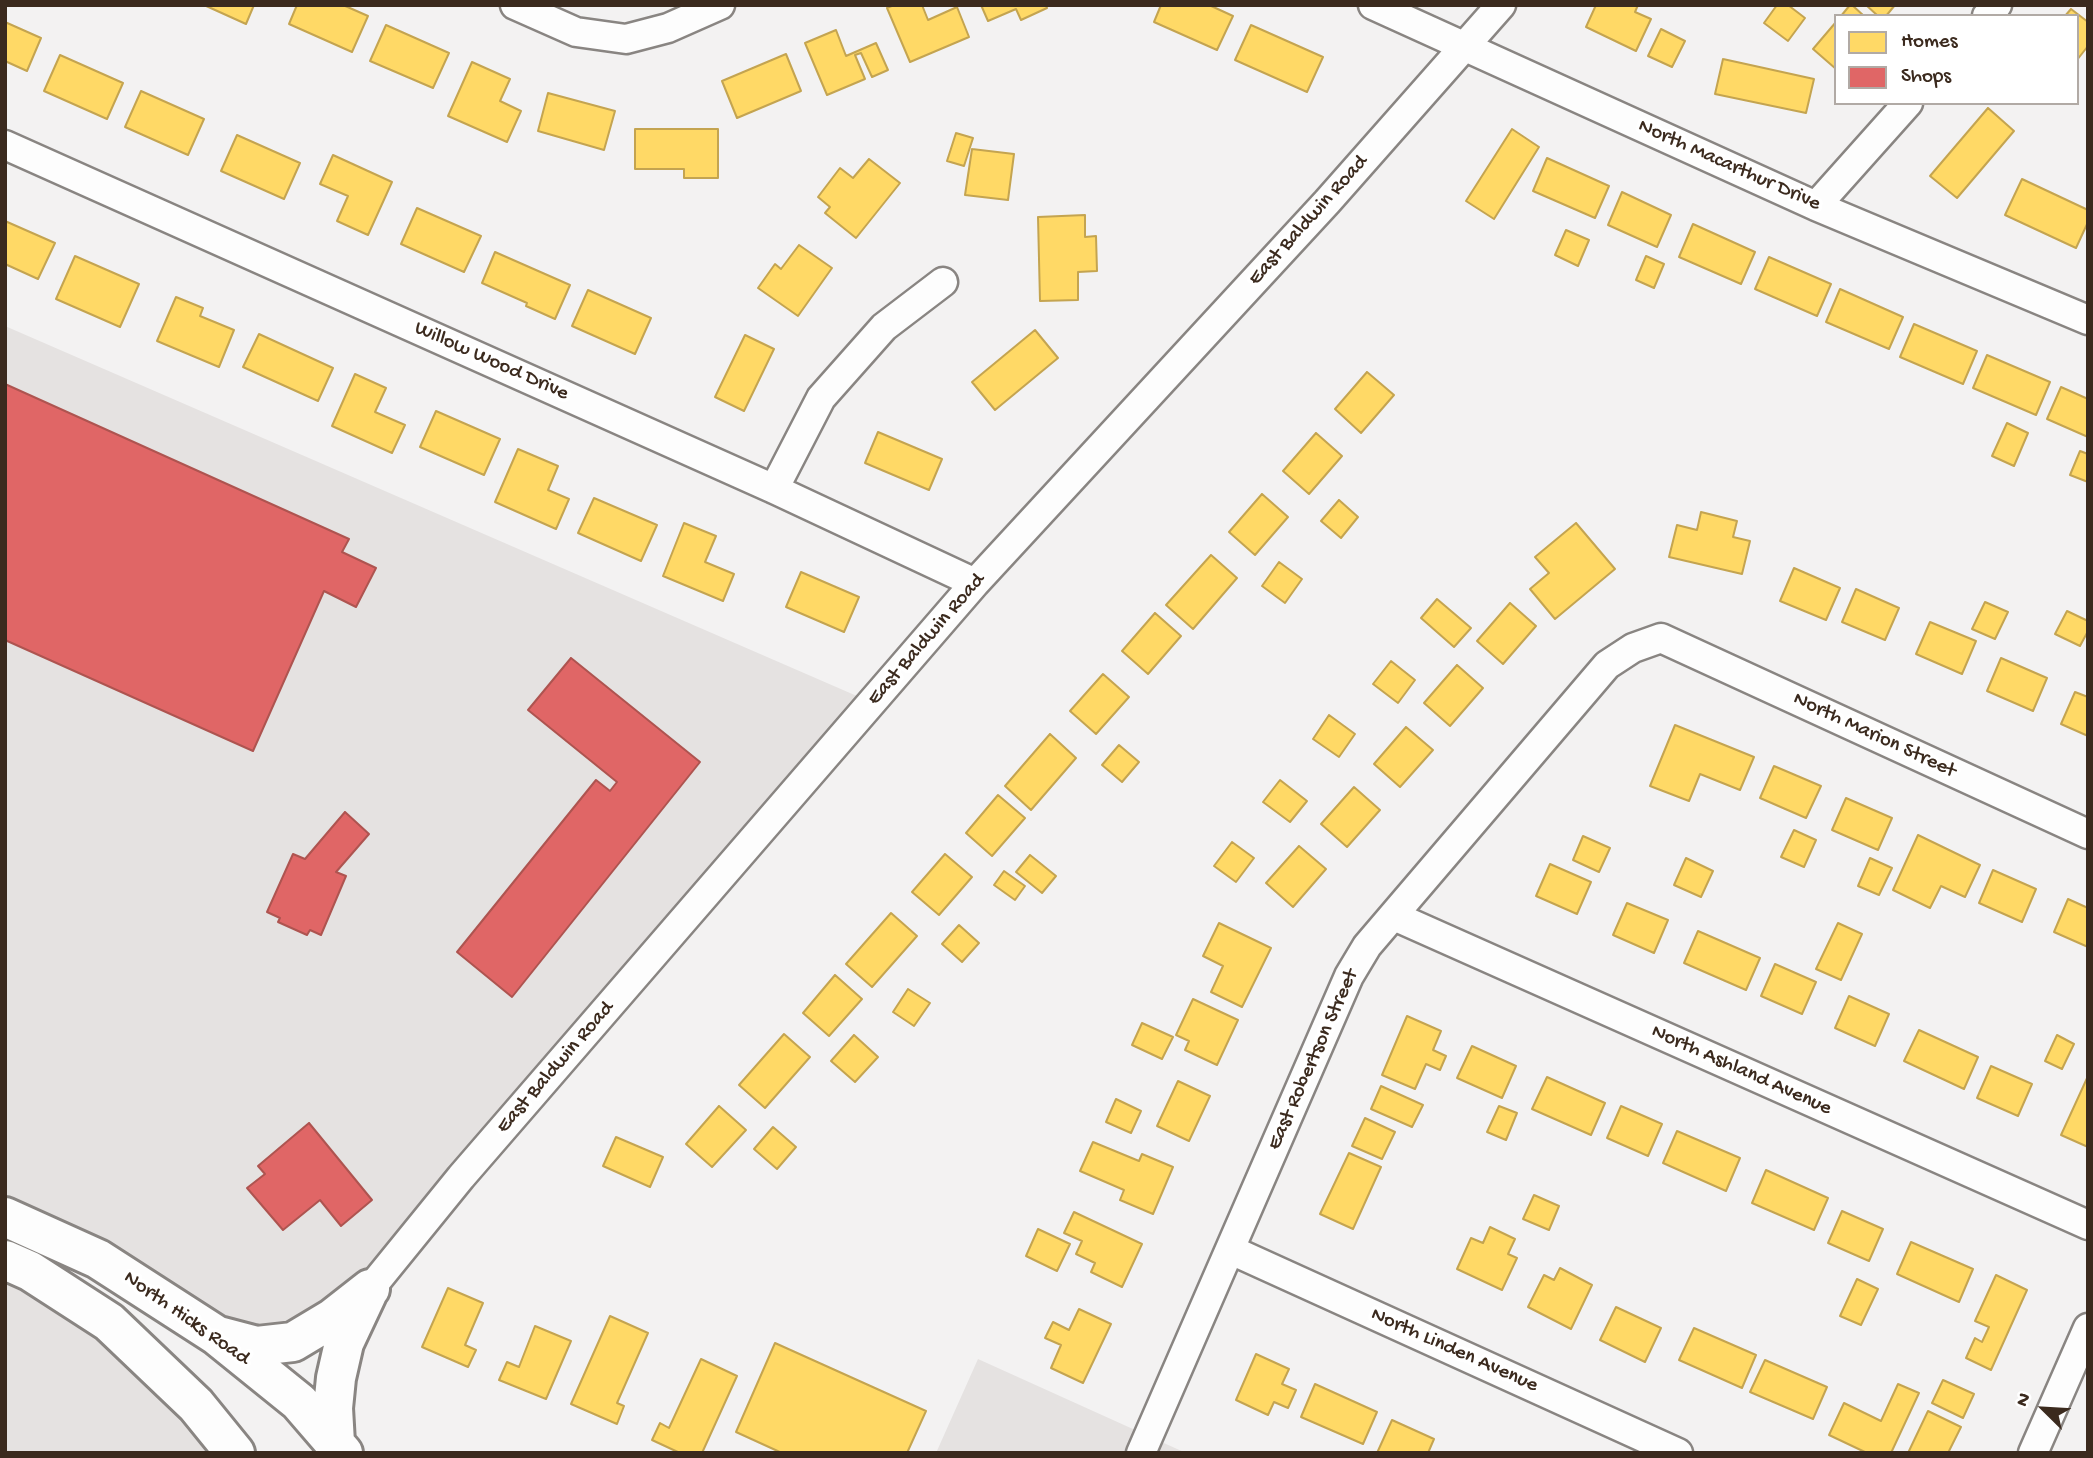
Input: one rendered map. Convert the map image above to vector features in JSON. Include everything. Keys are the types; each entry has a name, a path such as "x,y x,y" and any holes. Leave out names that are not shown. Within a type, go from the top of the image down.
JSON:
{"main road":[{"name":"North Hicks Road","path":"5,1217 98,1259 216,1335 299,1402 339,1448"},
{"path":"5,1260 30,1271 109,1322 196,1405 234,1453"},
{"path":"216,1335 257,1346 293,1342 333,1318 370,1289"},
{"path":"339,1448 333,1408 335,1378 344,1343 370,1289"}],"street":[{"path":"516,5 576,32 626,38 668,28 720,5"},
{"name":"North Macarthur Drive","path":"1373,5 1816,206 2088,320"},
{"name":"East Baldwin Road","path":"370,1289 461,1177 975,583 1340,187 1501,5"},
{"path":"1816,206 1906,105"},
{"name":"Willow Wood Drive","path":"5,145 774,489 975,583"},
{"path":"774,489 821,398 884,327 943,282"},
{"name":"North Marion Street","path":"1661,638 2088,834"},
{"name":"East Robertson Street","path":"1141,1453 1349,976 1367,946 1607,665 1633,648 1661,638"},
{"name":"North Ashland Avenue","path":"1394,916 2088,1225"},
{"name":"North Linden Avenue","path":"1231,1250 1678,1453"},
{"path":"2033,1453 2088,1328"}],"shaded area":[{"path":"5,326 873,703 370,1289 257,1346 5,1217"},
{"path":"5,1260 235,1453 5,1453"},
{"path":"978,1359 1186,1453 936,1453"}],"building: Homes":[{"path":"204,5 254,5 246,24"},
{"path":"297,5 343,5 368,16 352,52 289,24"},
{"path":"894,5 922,5 928,20 957,7 969,37 910,62 887,8"},
{"path":"981,5 1046,5 1047,8 1021,20 1016,9 988,21"},
{"path":"1161,5 1209,5 1233,16 1217,50 1154,22"},
{"path":"1596,5 1638,5 1635,12 1651,19 1636,51 1586,27"},
{"path":"1777,5 1788,5 1805,18 1788,41 1764,23"},
{"path":"1852,5 1862,14 1843,14"},
{"path":"1866,5 1895,5 1888,14 1876,14"},
{"path":"2079,15 2088,22 2088,46 2079,57"},
{"path":"5,22 41,38 27,71 5,61"},
{"path":"1834,24 1834,67 1813,49"},
{"path":"386,25 449,53 433,88 370,61"},
{"path":"1251,25 1323,57 1307,92 1235,60"},
{"path":"1661,29 1685,41 1672,67 1648,56"},
{"path":"836,30 846,56 876,43 888,70 872,77 861,53 855,55 865,79 827,95 805,43"},
{"path":"786,54 801,91 737,118 722,81"},
{"path":"60,55 123,83 107,119 44,91"},
{"path":"1723,59 1814,79 1806,113 1715,94"},
{"path":"472,62 510,79 500,101 521,111 507,142 448,116"},
{"path":"141,91 204,119 188,155 125,127"},
{"path":"548,93 615,111 604,150 538,131"},
{"path":"1988,108 2014,131 1957,198 1930,176"},
{"path":"635,129 718,129 718,178 684,178 684,169 635,169"},
{"path":"1512,129 1539,147 1494,219 1466,201"},
{"path":"956,133 973,138 964,166 947,161"},
{"path":"237,135 300,163 284,199 221,171"},
{"path":"972,149 1014,154 1008,200 965,195"},
{"path":"333,155 392,182 368,235 337,221 348,196 320,184"},
{"path":"1547,158 1609,186 1595,218 1533,191"},
{"path":"869,159 900,183 856,238 825,213 830,207 818,197 840,168 853,178"},
{"path":"2022,179 2088,210 2088,222 2076,248 2005,215"},
{"path":"1622,192 1671,215 1657,247 1608,225"},
{"path":"417,208 481,236 464,272 401,244"},
{"path":"1085,215 1085,237 1096,236 1097,271 1078,272 1078,300 1040,301 1038,217"},
{"path":"5,221 55,243 38,279 5,264"},
{"path":"1693,224 1755,252 1741,284 1679,257"},
{"path":"1566,230 1589,240 1578,266 1555,255"},
{"path":"799,245 832,268 798,316 758,288 775,264 781,269"},
{"path":"495,252 570,285 555,319 482,283"},
{"path":"75,256 139,284 120,327 56,299"},
{"path":"1646,256 1664,264 1654,288 1636,280"},
{"path":"1769,257 1831,284 1817,316 1755,289"},
{"path":"1840,289 1903,317 1889,349 1826,322"},
{"path":"588,290 651,318 635,354 572,326"},
{"path":"176,297 203,308 200,316 234,330 219,367 157,341"},
{"path":"1914,324 1977,351 1963,384 1900,357"},
{"path":"1035,330 1058,358 995,410 972,382"},
{"path":"259,334 333,368 318,401 243,367"},
{"path":"745,335 774,349 744,411 715,397"},
{"path":"1987,355 2050,382 2036,415 1973,388"},
{"path":"1367,372 1394,395 1361,433 1335,409"},
{"path":"355,374 386,388 375,412 405,425 392,453 332,426"},
{"path":"2061,387 2088,399 2088,437 2047,419"},
{"path":"436,411 500,439 484,475 420,447"},
{"path":"2007,423 2028,433 2014,466 1992,456"},
{"path":"878,432 942,459 929,490 865,463"},
{"path":"1316,433 1342,456 1309,494 1283,471"},
{"path":"518,449 558,466 548,490 569,499 556,529 495,502"},
{"path":"2080,451 2088,454 2088,482 2070,475"},
{"path":"1262,494 1288,517 1255,555 1229,532"},
{"path":"594,498 657,525 641,561 578,533"},
{"path":"1339,500 1358,517 1341,538 1321,521"},
{"path":"1701,512 1737,521 1733,537 1750,541 1742,574 1669,557 1677,525 1697,530"},
{"path":"684,523 716,536 705,562 734,574 723,601 663,576"},
{"path":"1576,523 1615,569 1555,619 1530,589 1549,573 1535,557"},
{"path":"1211,555 1237,578 1193,629 1166,605"},
{"path":"1279,562 1302,579 1285,603 1262,586"},
{"path":"1794,568 1840,588 1826,620 1780,601"},
{"path":"801,572 859,597 844,632 786,607"},
{"path":"1856,589 1899,608 1885,640 1842,622"},
{"path":"1437,599 1471,628 1454,647 1421,618"},
{"path":"1985,602 2008,612 1995,639 1972,629"},
{"path":"1510,603 1536,626 1503,664 1477,641"},
{"path":"2067,611 2088,621 2088,631 2080,646 2055,634"},
{"path":"1155,613 1181,636 1148,674 1122,651"},
{"path":"1930,622 1976,641 1962,674 1916,654"},
{"path":"2001,658 2047,678 2033,711 1987,691"},
{"path":"1391,661 1415,680 1398,703 1373,684"},
{"path":"1457,665 1483,688 1450,726 1424,703"},
{"path":"1103,674 1129,697 1096,734 1070,711"},
{"path":"2075,692 2088,697 2088,736 2061,724"},
{"path":"1329,715 1355,734 1339,757 1313,739"},
{"path":"1675,725 1754,757 1740,790 1700,774 1689,801 1650,786"},
{"path":"1406,727 1433,750 1400,787 1374,764"},
{"path":"1050,734 1076,758 1031,810 1005,786"},
{"path":"1119,745 1139,762 1122,782 1102,765"},
{"path":"1774,766 1821,786 1806,818 1760,798"},
{"path":"1280,780 1307,801 1290,822 1263,802"},
{"path":"1354,787 1380,810 1347,847 1321,824"},
{"path":"998,795 1025,818 992,856 966,833"},
{"path":"1846,798 1892,818 1878,850 1832,830"},
{"path":"1794,830 1816,840 1804,867 1781,857"},
{"path":"1918,835 1980,865 1965,897 1941,886 1930,908 1893,890"},
{"path":"1583,836 1610,848 1599,872 1573,860"},
{"path":"1232,842 1254,858 1236,882 1214,866"},
{"path":"1299,846 1326,869 1293,907 1266,883"},
{"path":"945,854 972,877 939,915 912,892"},
{"path":"1030,855 1056,876 1042,893 1016,872"},
{"path":"1686,858 1713,871 1701,897 1674,885"},
{"path":"1870,858 1892,868 1879,895 1858,886"},
{"path":"1550,864 1591,882 1577,914 1536,896"},
{"path":"1993,870 2036,889 2022,922 1979,903"},
{"path":"1004,871 1025,886 1015,900 994,885"},
{"path":"2068,899 2088,908 2088,947 2054,932"},
{"path":"1627,903 1668,920 1654,953 1613,935"},
{"path":"891,913 917,936 872,987 846,964"},
{"path":"1219,923 1271,948 1242,1007 1211,992 1223,966 1203,956"},
{"path":"1838,923 1862,934 1841,980 1816,969"},
{"path":"959,925 979,943 962,962 942,944"},
{"path":"1698,931 1760,958 1746,990 1684,963"},
{"path":"1775,964 1816,982 1802,1014 1761,996"},
{"path":"835,975 862,999 829,1036 803,1013"},
{"path":"908,989 930,1003 914,1026 893,1012"},
{"path":"1849,996 1889,1014 1875,1046 1835,1028"},
{"path":"1193,999 1238,1020 1217,1065 1185,1050 1189,1041 1176,1035"},
{"path":"1407,1016 1441,1031 1433,1050 1446,1056 1440,1070 1426,1064 1415,1089 1382,1075"},
{"path":"1142,1023 1173,1037 1162,1059 1132,1045"},
{"path":"1919,1030 1978,1057 1964,1089 1904,1061"},
{"path":"784,1034 810,1057 765,1108 739,1085"},
{"path":"854,1035 878,1057 855,1082 831,1061"},
{"path":"2057,1035 2074,1044 2062,1069 2045,1061"},
{"path":"1472,1046 1516,1066 1502,1098 1457,1078"},
{"path":"1991,1066 2032,1084 2018,1116 1977,1098"},
{"path":"2088,1076 2088,1147 2061,1135"},
{"path":"1547,1077 1605,1103 1591,1135 1532,1109"},
{"path":"1178,1081 1210,1096 1189,1141 1157,1126"},
{"path":"1381,1086 1423,1105 1412,1127 1371,1109"},
{"path":"1116,1099 1141,1111 1131,1133 1106,1122"},
{"path":"719,1106 746,1130 712,1167 686,1144"},
{"path":"1499,1106 1517,1113 1506,1140 1487,1132"},
{"path":"1621,1106 1662,1124 1648,1156 1607,1138"},
{"path":"1365,1118 1395,1132 1382,1159 1352,1146"},
{"path":"773,1127 796,1147 777,1169 754,1149"},
{"path":"1677,1131 1740,1158 1726,1191 1663,1163"},
{"path":"616,1137 663,1157 650,1187 603,1166"},
{"path":"1093,1142 1139,1161 1142,1154 1173,1167 1153,1214 1120,1200 1124,1190 1080,1171"},
{"path":"1349,1153 1381,1167 1353,1229 1320,1214"},
{"path":"1766,1170 1828,1198 1814,1230 1752,1203"},
{"path":"1534,1195 1559,1206 1549,1230 1523,1219"},
{"path":"1842,1211 1883,1229 1869,1261 1828,1243"},
{"path":"1074,1212 1142,1244 1122,1287 1091,1272 1095,1263 1076,1254 1082,1241 1064,1233"},
{"path":"1490,1227 1515,1239 1508,1254 1517,1258 1502,1290 1457,1269 1471,1238 1483,1243"},
{"path":"1038,1229 1070,1244 1057,1271 1026,1256"},
{"path":"1911,1242 1973,1269 1959,1302 1897,1274"},
{"path":"1560,1268 1592,1285 1571,1329 1528,1307 1544,1275 1554,1280"},
{"path":"1996,1275 2027,1290 1991,1370 1966,1358 1975,1338 1982,1342 1989,1327 1975,1321"},
{"path":"1857,1279 1878,1289 1861,1325 1840,1316"},
{"path":"448,1288 483,1303 465,1345 476,1350 468,1367 422,1347"},
{"path":"1616,1307 1661,1328 1645,1362 1600,1340"},
{"path":"1079,1309 1111,1324 1083,1383 1051,1368 1061,1345 1045,1338 1053,1322 1069,1330"},
{"path":"610,1316 648,1333 617,1403 624,1406 617,1424 571,1404"},
{"path":"535,1326 571,1341 546,1399 499,1380 507,1362 519,1367"},
{"path":"1694,1328 1756,1355 1742,1388 1679,1360"},
{"path":"775,1343 926,1411 907,1453 782,1453 736,1432"},
{"path":"1256,1354 1289,1369 1282,1384 1296,1390 1288,1408 1274,1402 1268,1415 1236,1400"},
{"path":"701,1359 737,1376 702,1453 680,1453 652,1440 660,1423 669,1428"},
{"path":"1765,1360 1827,1387 1813,1419 1750,1392"},
{"path":"1943,1380 1974,1394 1963,1418 1932,1403"},
{"path":"1315,1384 1377,1412 1363,1444 1301,1417"},
{"path":"1898,1384 1919,1393 1891,1453 1867,1453 1829,1435 1844,1403 1881,1421"},
{"path":"1928,1411 1961,1427 1948,1453 1908,1453"},
{"path":"1392,1420 1434,1439 1428,1453 1377,1453"}],"building: Shops":[{"path":"5,384 349,539 342,552 376,568 356,607 324,591 253,751 5,640"},
{"path":"571,658 700,762 512,997 457,952 596,780 610,791 617,782 528,710"},
{"path":"345,812 369,834 336,872 346,876 321,935 310,930 307,935 278,922 280,918 267,912 293,854 305,859"},
{"path":"309,1123 372,1200 341,1226 320,1200 283,1230 247,1188 265,1174 258,1166"}]}
